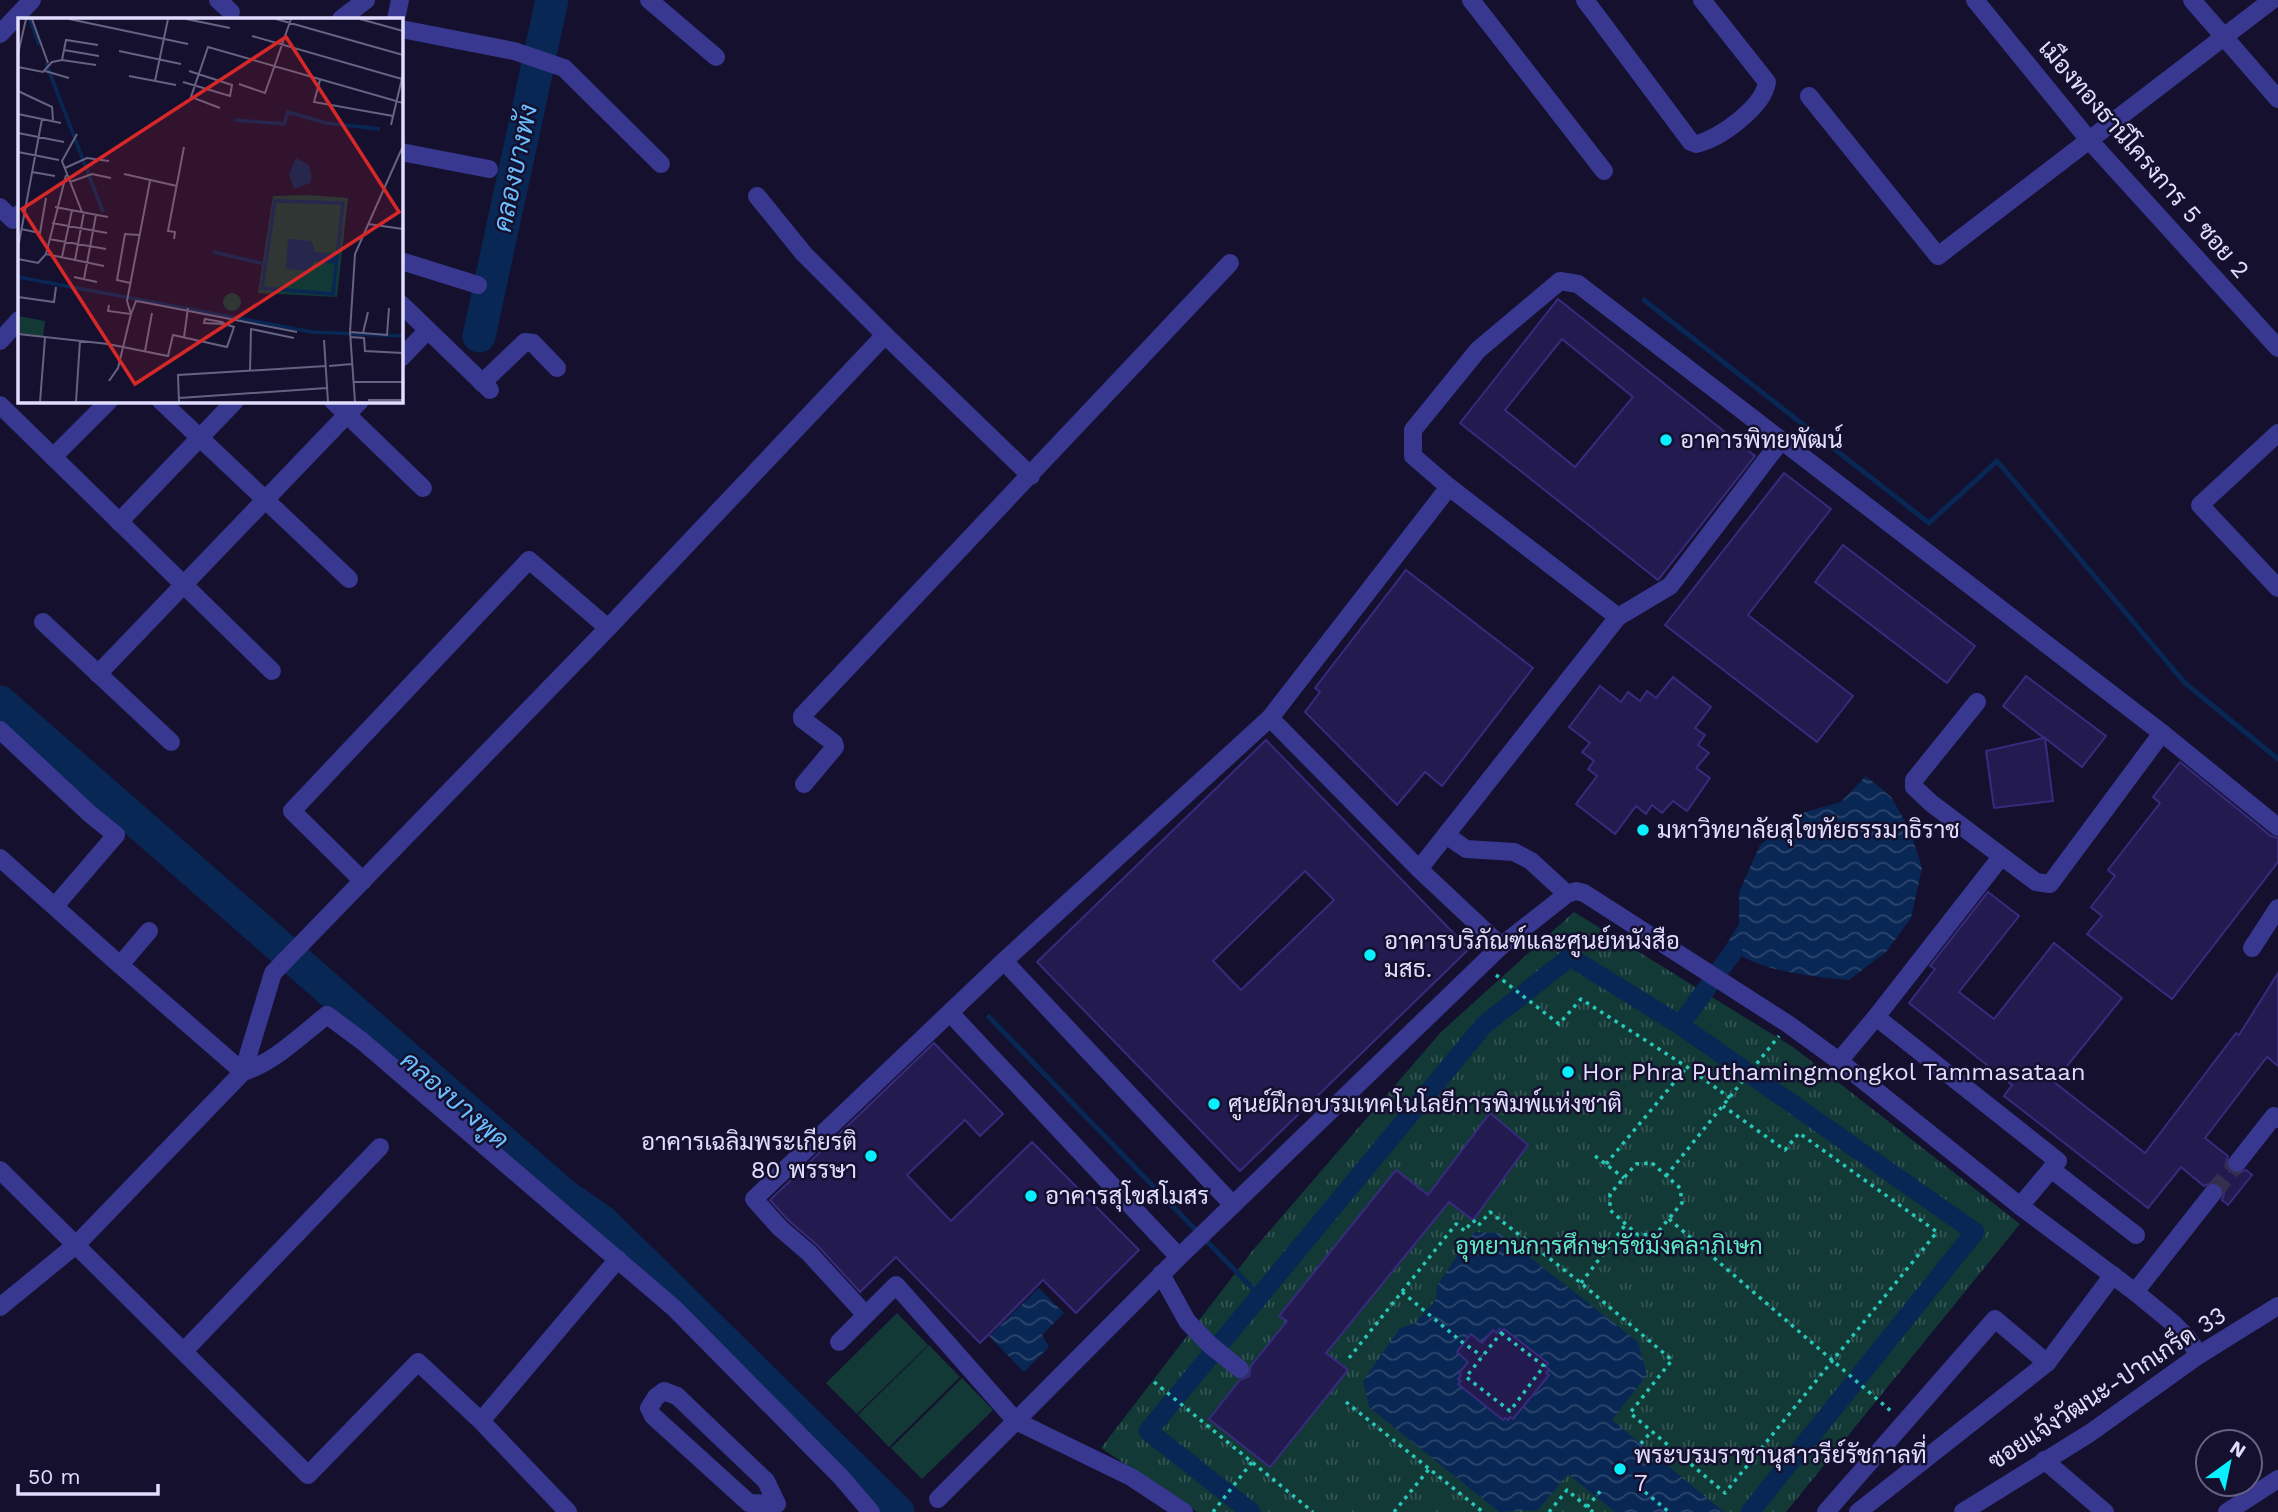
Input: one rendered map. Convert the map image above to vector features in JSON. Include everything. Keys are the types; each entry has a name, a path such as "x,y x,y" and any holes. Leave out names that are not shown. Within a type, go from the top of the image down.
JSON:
{"street":[{"path":"0,34 32,0"},
{"path":"342,18 366,0"},
{"path":"396,18 400,0"},
{"path":"649,0 716,57"},
{"path":"1471,0 1604,171"},
{"path":"1586,0 1691,142 1696,144 1711,139 1733,125 1764,94 1767,82 1702,0"},
{"name":"เมืองทองธานีโครงการ 5 ซอย 2","path":"1975,0 2090,140 2278,348"},
{"path":"2192,0 2278,99"},
{"path":"1810,96 1938,256 2272,0"},
{"path":"402,29 514,51 564,68 662,164"},
{"path":"402,152 489,169"},
{"path":"757,196 804,254 1031,476"},
{"path":"0,207 13,220 18,215"},
{"path":"402,261 478,285"},
{"path":"804,784 835,747 834,743 802,719 802,716 1230,264"},
{"path":"1618,617 1449,487 1413,456 1413,430 1478,350 1560,281 1578,284 1780,442 2162,733 2278,827"},
{"path":"402,305 486,386 525,342 533,343 557,368"},
{"path":"0,341 18,321"},
{"path":"402,357 428,330"},
{"path":"243,1072 273,973 608,628 885,335"},
{"path":"53,457 108,402"},
{"path":"162,402 349,579"},
{"path":"119,522 234,402"},
{"path":"334,402 423,488"},
{"path":"98,674 359,402"},
{"path":"0,405 272,671"},
{"path":"2278,433 2200,505 2278,588"},
{"path":"1419,869 1618,617 1670,586 1780,442"},
{"path":"865,1314 754,1199 1004,961 1270,718 1449,487"},
{"path":"363,881 292,811 529,560 608,628"},
{"path":"43,622 171,742"},
{"path":"1977,702 1914,780 1914,787 2036,882 2050,884 2162,733"},
{"path":"1270,718 1419,869 1501,946"},
{"path":"0,730 116,835 55,906"},
{"path":"1446,835 1466,849 1514,852 1531,861 1567,894"},
{"path":"1839,1061 2001,857"},
{"path":"0,858 243,1072"},
{"path":"938,1499 1195,1241 1501,946 1567,894 1576,891 1584,893 1693,962 1839,1061 2021,1206 2136,1292 2187,1337 2199,1355"},
{"path":"2252,948 2278,908"},
{"path":"120,965 149,931"},
{"path":"1004,961 1233,1205"},
{"path":"951,1014 1179,1257"},
{"path":"0,1307 77,1244 243,1072 276,1055 327,1015 372,1049 674,1308 841,1477 871,1512"},
{"path":"1876,1017 2057,1161 2021,1206"},
{"path":"2237,1163 2277,1115"},
{"path":"184,1351 380,1147"},
{"path":"2051,1169 2136,1235"},
{"path":"1,1172 77,1244 307,1475 418,1362 481,1421 568,1512"},
{"path":"2136,1292 2213,1193"},
{"path":"481,1421 618,1259"},
{"path":"1161,1275 1187,1321 1210,1345 1233,1363"},
{"path":"1858,1512 2047,1363 2113,1275"},
{"path":"839,1342 896,1285 1016,1421 1131,1477 1184,1512"},
{"name":"ซอยแจ้งวัฒนะ-ปากเกร็ด 33","path":"1972,1509 2044,1460 2090,1433 2199,1355 2278,1306"},
{"path":"1826,1512 1995,1319 2047,1363"},
{"path":"664,1391 677,1396 766,1481 780,1508 749,1503 653,1416 649,1408 656,1397 664,1391"},
{"path":"2044,1460 2105,1512"},
{"path":"2227,1512 2278,1479"}],"path":[{"path":"1509,985 1559,1024 1581,999 1730,1098"},
{"path":"1666,1176 1788,1024"},
{"path":"1606,1164 1687,1067"},
{"path":"1349,1358 1456,1224 1465,1231 1472,1220 1478,1226 1490,1212 1581,1283 1672,1360 1630,1413 1725,1493 1937,1232 1799,1133 1785,1150 1723,1106"},
{"path":"1595,1156 1624,1178"},
{"path":"1636,1164 1652,1164 1680,1188 1682,1203 1656,1234 1639,1235 1610,1210 1610,1194 1624,1178 1636,1164"},
{"path":"1669,1219 1904,1422"},
{"path":"1581,1283 1626,1224"},
{"path":"1402,1291 1422,1310 1482,1356"},
{"path":"1501,1333 1544,1366 1510,1411 1466,1377 1482,1356 1501,1333"},
{"path":"1154,1382 1313,1512"},
{"path":"1346,1402 1483,1512"},
{"path":"1635,1450 1652,1431"},
{"path":"1213,1512 1252,1462"},
{"path":"1394,1512 1429,1468"},
{"path":"1587,1507 1603,1488"},
{"path":"1549,1512 1567,1490 1593,1512"},
{"path":"1645,1492 1669,1512"}],"green space":[{"name":"อุทยานการศึกษารัชมังคลาภิเษก","path":"1574,912 1793,1047 2020,1224 1786,1512 1197,1512 1101,1448 1253,1250 1441,1032"},
{"path":"897,1313 928,1345 857,1414 826,1383"},
{"path":"929,1345 960,1377 889,1447 858,1415"},
{"path":"962,1378 993,1410 922,1479 891,1448"}],"water":[{"path":"1866,776 1891,797 1910,830 1922,868 1911,918 1886,952 1849,980 1768,967 1738,954 1726,945 1739,924 1739,892 1760,845 1798,814 1841,802"},
{"path":"1474,1232 1499,1233 1638,1342 1647,1375 1612,1420 1724,1512 1615,1512 1568,1474 1538,1510 1499,1512 1369,1407 1363,1381 1400,1328 1415,1323 1436,1300 1437,1285"},
{"path":"1039,1288 1064,1313 1042,1335 1049,1346 1047,1349 1024,1372 989,1336"}],"building":[{"name":"อาคารพิทยพัฒน์","path":"1558,299 1755,456 1658,580 1460,423","holes":["1562,339 1633,397 1575,467 1505,410"]},
{"path":"1784,473 1831,509 1748,615 1853,696 1817,742 1665,625"},
{"path":"1843,545 1975,646 1947,683 1815,582"},
{"path":"1406,570 1533,668 1442,786 1425,772 1397,805 1305,712 1320,692 1315,688"},
{"path":"2026,676 2106,736 2082,767 2045,738 2053,801 1994,808 1986,751 2044,738 2003,706"},
{"path":"1673,677 1711,707 1695,728 1705,735 1698,745 1709,753 1696,768 1710,778 1687,811 1673,801 1662,813 1652,805 1646,814 1636,806 1615,834 1576,804 1597,776 1588,769 1594,761 1582,752 1590,743 1569,727 1600,686 1621,702 1628,692 1640,701 1647,691 1656,698"},
{"name":"อาคารบริภัณฑ์และศูนย์หนังสือ มสธ.","path":"1266,740 1469,949 1240,1171 1037,962","holes":["1305,871 1334,900 1241,990 1213,961"]},
{"path":"2180,762 2271,836 2278,838 2278,862 2172,999 2087,934 2102,916 2091,907 2115,876 2108,870 2160,803 2153,797"},
{"path":"1988,892 2019,916 1959,992 1994,1019 2054,943 2122,998 2054,1082 2145,1153 2236,1033 2239,1035 2278,973 2278,1066 2267,1057 2205,1138 2228,1156 2226,1162 2229,1171 2236,1174 2246,1170 2252,1175 2228,1205 2222,1200 2224,1194 2221,1185 2214,1182 2204,1186 2181,1167 2148,1208 2004,1096 2012,1085 1909,1003 1935,969 1930,966"},
{"path":"934,1043 1003,1114 980,1136 965,1120 907,1175 951,1221 1032,1142 1139,1250 1076,1313 1043,1280 980,1343 896,1257 860,1292 817,1245 770,1200"},
{"path":"1490,1113 1528,1145 1473,1220 1449,1202 1326,1353 1348,1370 1270,1467 1209,1419 1240,1380 1249,1376 1251,1366 1287,1321 1279,1316 1396,1170 1428,1195"},
{"path":"1499,1329 1504,1329 1548,1363 1546,1367 1549,1369 1546,1373 1549,1375 1513,1419 1510,1417 1508,1420 1503,1420 1458,1384 1461,1381 1458,1379 1461,1375 1459,1373 1468,1362 1457,1352 1471,1334 1482,1343 1493,1330 1497,1333"}],"waterway":[{"name":"คลองบางพัง","path":"479,336 552,0"},
{"path":"1644,300 1929,523 1997,461 2185,683 2278,759"},
{"name":"คลองบางพูด","path":"0,702 564,1195 603,1222 898,1512"},
{"path":"1680,1025 1733,952"},
{"path":"1251,1512 1148,1431 1484,1025 1570,957 1680,1025 1975,1232 1750,1512"},
{"path":"989,1017 1260,1296"}],"tunnel":[{"path":"2213,1193 2237,1163"}],"place":[{"name":"อาคารพิทยพัฒน์","path":"1666,440"},
{"name":"มหาวิทยาลัยสุโขทัยธรรมาธิราช","path":"1643,830"},
{"name":"อาคารบริภัณฑ์และศูนย์หนังสือ มสธ.","path":"1370,955"},
{"name":"Hor Phra Puthamingmongkol Tammasataan","path":"1568,1072"},
{"name":"ศูนย์ฝึกอบรมเทคโนโลยีการพิมพ์แห่งชาติ","path":"1214,1104"},
{"name":"อาคารเฉลิมพระเกียรติ 80 พรรษา","path":"871,1156"},
{"name":"อาคารสุโขสโมสร","path":"1031,1196"},
{"name":"พระบรมราชานุสาวรีย์รัชกาลที่ 7","path":"1620,1469"}]}
